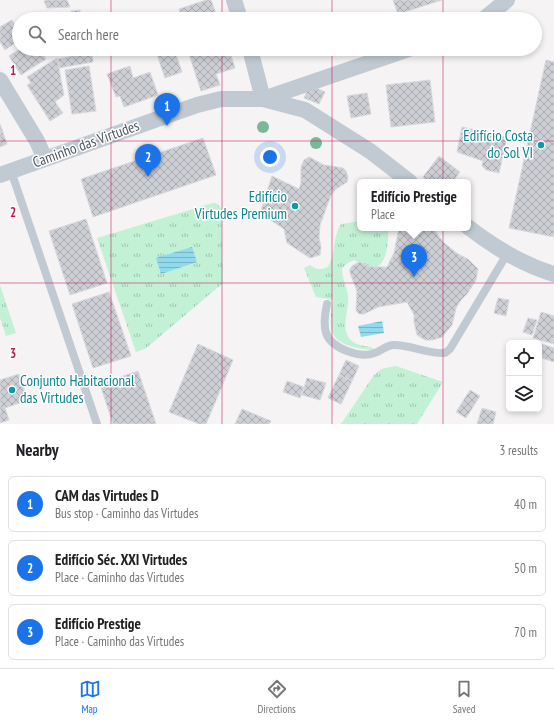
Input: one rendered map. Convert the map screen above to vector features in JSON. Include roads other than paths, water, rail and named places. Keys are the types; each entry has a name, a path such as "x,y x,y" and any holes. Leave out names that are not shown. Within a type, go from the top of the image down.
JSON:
{"street":[{"path":"234,0 238,12"},
{"path":"492,12 507,0"},
{"path":"252,56 263,99 389,56"},
{"path":"0,80 37,140 45,159"},
{"name":"Caminho das Virtudes","path":"5,173 197,105 221,99 263,99 310,112 370,151 406,179"},
{"path":"471,230 481,238 507,254 538,269 554,274"}],"lane":[{"path":"5,173 97,424"},
{"path":"327,304 324,324 326,331 332,343 344,350 361,355 371,355 387,346 393,345 408,346 445,353 450,349 507,254"}],"water":[{"path":"192,247 197,262 161,274 156,258"},
{"path":"382,321 384,333 361,337 358,326"}],"place":[{"name":"CAM das Virtudes D","path":"167,126"},
{"name":"Edifício Costa do Sol VI","path":"541,145"},
{"name":"Edifício Séc. XXI Virtudes","path":"148,177"},
{"name":"Edifício Virtudes Premium","path":"295,206"},
{"name":"Edifício Prestige","path":"414,277"},
{"name":"Conjunto Habitacional das Virtudes","path":"12,390"}]}
